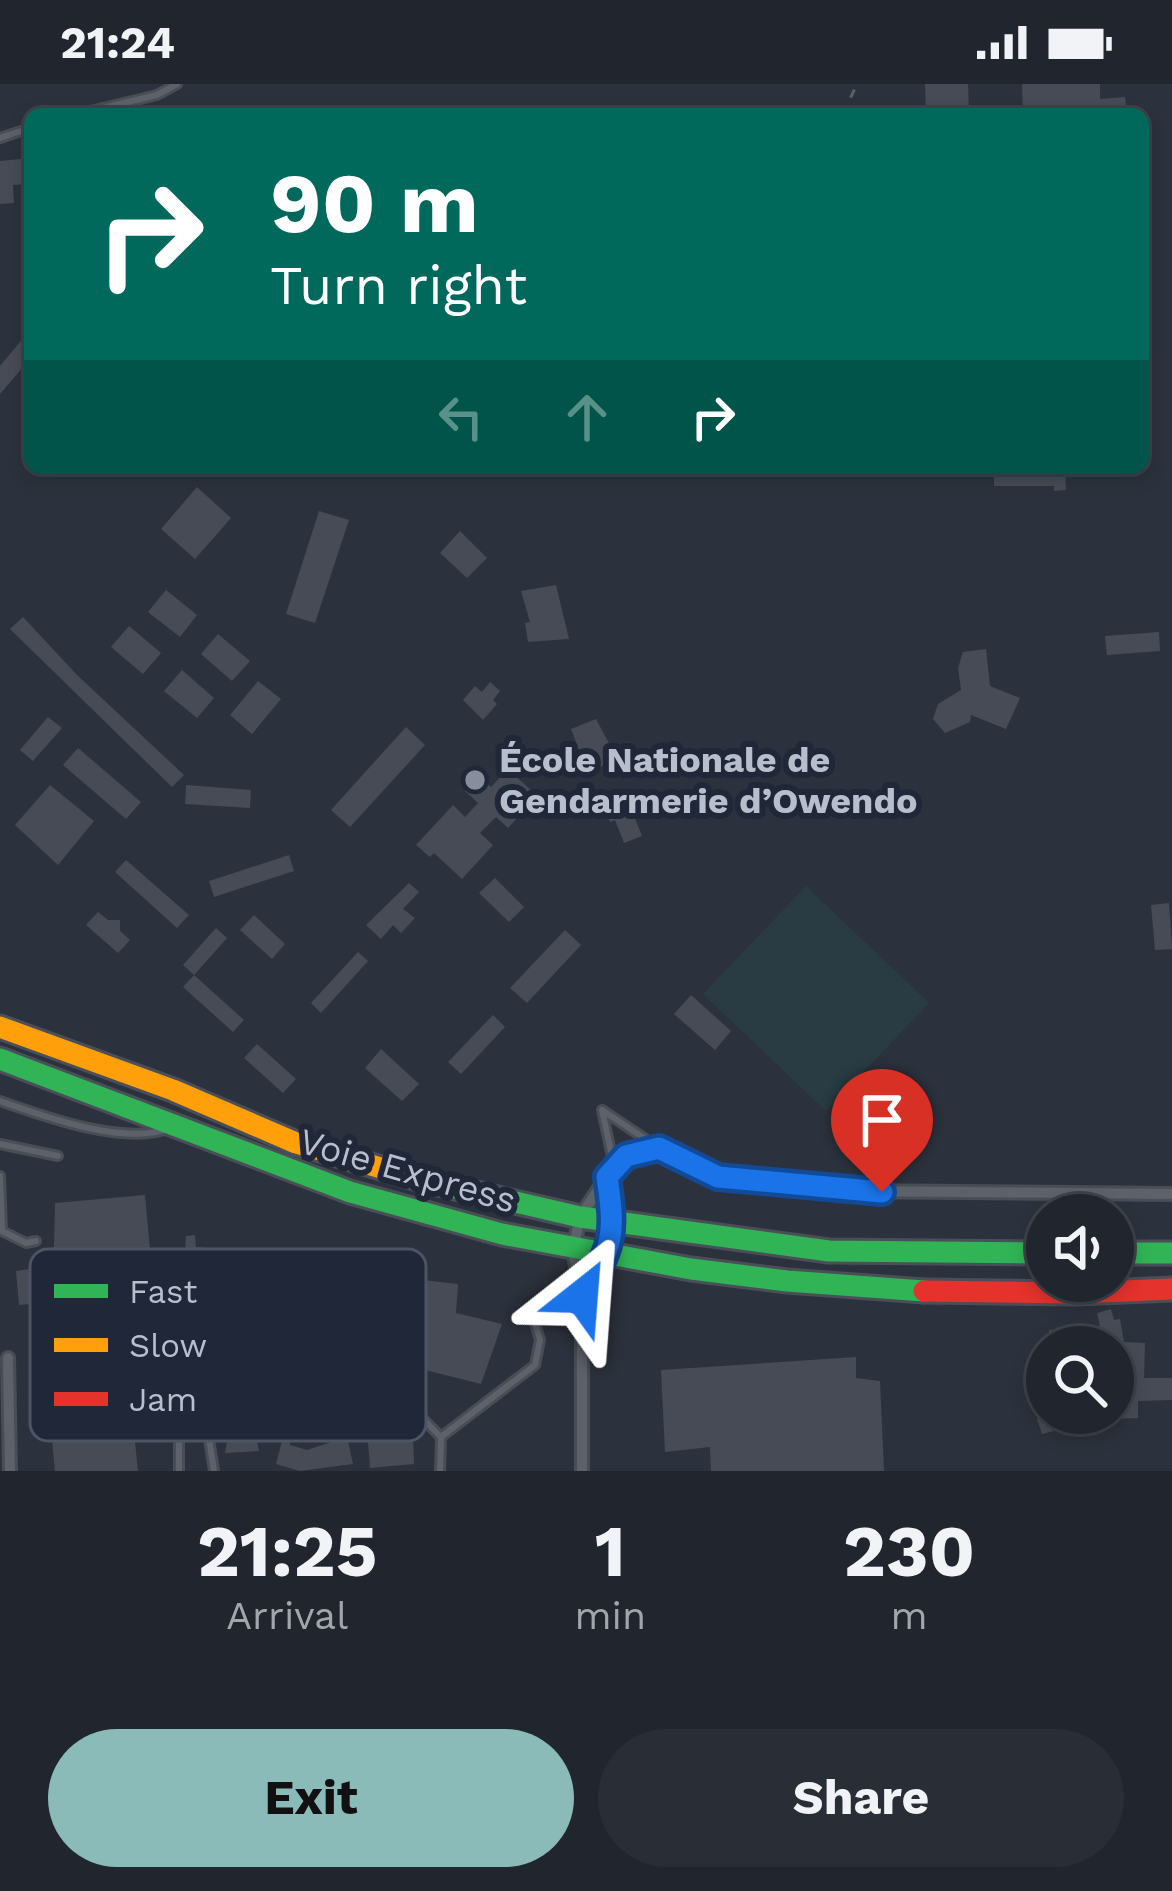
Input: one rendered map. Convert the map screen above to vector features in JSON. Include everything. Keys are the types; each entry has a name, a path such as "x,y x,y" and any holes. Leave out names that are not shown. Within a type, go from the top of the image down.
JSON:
{"highway":[{"path":"0,1027 173,1090 296,1143 412,1178 580,1217 829,1250 1026,1253"},
{"name":"Voie Express","path":"0,1059 286,1171 407,1209 573,1250 829,1288 1069,1296 1172,1289"},
{"path":"1134,1253 1172,1253"}],"street":[{"path":"582,1471 582,1296 573,1250 580,1217 610,1172 639,1151 659,1148 718,1177 778,1185 952,1195 1172,1194"},
{"path":"582,1296 608,1255 614,1222 610,1172"},
{"path":"4,1358 10,1471"}],"lane":[{"path":"103,108 157,95 177,84"},
{"path":"0,1101 86,1126 148,1133 177,1125"},
{"path":"610,1172 602,1110 659,1148"},
{"path":"0,1144 58,1156"},
{"path":"0,1176 2,1231 26,1243 36,1241"},
{"path":"441,1437 526,1377 535,1365 541,1340 533,1317"},
{"path":"426,1422 441,1437 440,1471"},
{"path":"209,1441 214,1471"}],"shaded area":[{"path":"806,886 929,1003 826,1111 703,994"}],"building":[{"path":"925,84 968,84 969,108 926,108"},
{"path":"1022,84 1100,84 1100,99 1125,97 1126,108 1023,108"},
{"path":"24,159 24,184 13,185 14,203 0,204 0,161"},
{"path":"24,337 24,366 0,394 0,366"},
{"path":"994,474 1065,474 1066,490 994,486"},
{"path":"197,487 231,518 195,559 161,529"},
{"path":"319,511 349,520 315,623 286,614"},
{"path":"460,531 487,558 467,578 440,553"},
{"path":"556,585 569,639 528,642 525,623 530,622 521,591"},
{"path":"166,590 197,615 180,637 148,612"},
{"path":"23,617 184,775 172,787 10,629"},
{"path":"129,626 161,653 143,674 111,647"},
{"path":"1159,632 1160,651 1107,655 1105,636"},
{"path":"218,634 250,661 232,681 201,654"},
{"path":"986,649 990,686 1020,698 1006,729 971,715 970,722 945,733 933,719 938,704 961,690 958,668 963,652"},
{"path":"182,670 214,698 197,718 164,691"},
{"path":"258,681 281,699 252,734 230,715"},
{"path":"490,682 500,691 493,700 497,704 483,720 463,700 475,686 482,692"},
{"path":"48,717 62,728 33,761 20,750"},
{"path":"596,719 611,747 613,762 595,769 586,748 579,750 571,729"},
{"path":"406,727 425,745 350,827 331,810"},
{"path":"78,748 141,802 126,819 63,765"},
{"path":"508,769 537,796 508,828 496,817 480,833 493,845 462,879 434,853 430,857 416,845 453,805 465,817 478,803 465,791 479,776 491,787"},
{"path":"50,785 94,821 58,865 15,825"},
{"path":"186,785 251,790 250,808 185,804"},
{"path":"625,793 642,836 624,843 615,820 610,822 605,811 611,809 607,800"},
{"path":"289,855 294,871 214,897 209,881"},
{"path":"126,860 189,915 177,928 115,872"},
{"path":"495,878 524,907 509,922 479,893"},
{"path":"409,883 419,892 403,909 415,918 401,933 393,925 381,939 366,925"},
{"path":"1169,903 1172,949 1155,950 1151,905"},
{"path":"98,912 108,920 120,920 120,931 130,940 118,953 86,925"},
{"path":"254,915 285,944 272,959 240,930"},
{"path":"216,928 227,938 194,975 183,965"},
{"path":"565,930 581,945 527,1003 510,988"},
{"path":"358,952 368,961 321,1013 311,1003"},
{"path":"194,975 244,1020 233,1032 183,987"},
{"path":"691,995 731,1031 715,1050 674,1014"},
{"path":"493,1015 505,1027 461,1074 448,1062"},
{"path":"257,1044 296,1079 283,1093 244,1058"},
{"path":"381,1049 419,1084 402,1101 365,1068"},
{"path":"145,1195 150,1249 50,1249 54,1247 55,1203"},
{"path":"195,1235 196,1247 209,1249 185,1249 186,1236"},
{"path":"30,1269 30,1304 19,1305 16,1271"},
{"path":"426,1280 458,1284 456,1313 502,1324 481,1384 426,1370"},
{"path":"1111,1309 1121,1326 1100,1326 1097,1313"},
{"path":"1134,1342 1145,1343 1144,1378 1172,1378 1172,1400 1138,1401 1138,1418 1134,1418"},
{"path":"856,1357 856,1378 880,1381 884,1471 711,1471 710,1447 665,1452 661,1370"},
{"path":"52,1441 135,1441 138,1471 55,1471"},
{"path":"227,1441 282,1441 257,1442 259,1451 225,1453"},
{"path":"282,1441 307,1450 348,1441 353,1464 300,1471 276,1464"},
{"path":"413,1441 414,1464 370,1468 368,1442"}],"traffic: fast":[{"path":"0,1059 350,1192 502,1234 691,1269 924,1291"},
{"path":"425,1181 580,1217 829,1251 1026,1253"},
{"path":"1134,1253 1172,1253"}],"traffic: slow":[{"path":"0,1027 173,1090 296,1143 425,1181"}],"traffic: jam":[{"path":"924,1291 1172,1289"}],"place":[{"name":"École Nationale de Gendarmerie d’Owendo","path":"475,780"}],"route":[{"path":"582,1296 608,1255 614,1222 607,1177 626,1156 639,1151 659,1148 718,1177 882,1192"}]}
